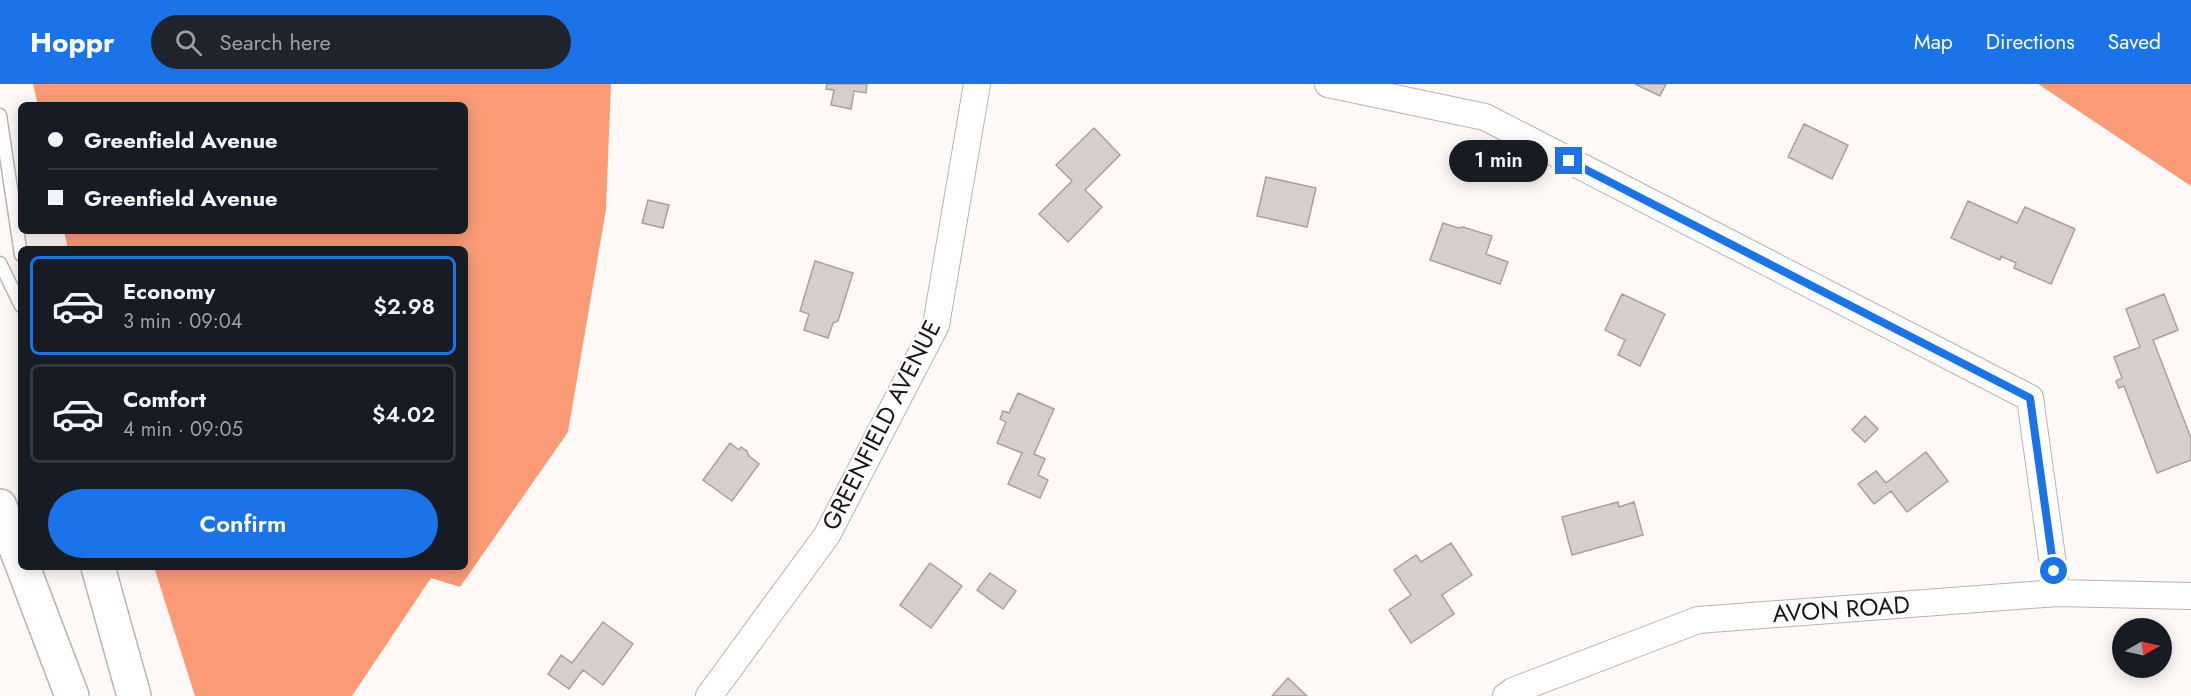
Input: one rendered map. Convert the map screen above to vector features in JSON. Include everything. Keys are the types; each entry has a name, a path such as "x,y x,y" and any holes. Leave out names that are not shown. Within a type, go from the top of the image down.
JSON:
{"highway":[{"path":"0,506 18,554"},
{"path":"24,570 72,696"},
{"path":"99,570 134,696"}],"street":[{"name":"GREENFIELD AVENUE","path":"709,696 827,535 936,325 977,84"},
{"path":"1328,84 1485,117 2030,398 2057,592"},
{"name":"AVON ROAD","path":"1506,696 1513,691 1698,620 2057,592 2191,596"}],"lane":[{"path":"0,115 20,246"},
{"path":"0,263 18,300"}],"shaded area":[{"path":"33,84 611,84 606,209 568,432 460,587 431,578 352,696 195,696 155,570 468,570 468,246 67,246 65,234 468,234 468,102 37,102"},
{"path":"2038,84 2191,84 2191,186"}],"building":[{"path":"827,84 867,84 866,93 854,91 851,109 831,105 834,90 826,89"},
{"path":"1635,84 1666,84 1660,96"},
{"path":"1804,124 1848,145 1832,179 1788,157"},
{"path":"1094,128 1120,155 1085,190 1102,207 1068,242 1039,214 1072,181 1056,165"},
{"path":"1266,177 1316,188 1307,227 1257,216"},
{"path":"648,200 669,205 663,228 642,223"},
{"path":"1968,201 2017,223 2025,207 2075,229 2051,284 2014,268 2016,263 2001,256 2000,260 1951,238"},
{"path":"1443,223 1492,236 1486,254 1508,262 1500,284 1430,260"},
{"path":"815,261 853,273 838,321 833,323 828,338 804,330 809,314 800,311"},
{"path":"1622,294 1665,314 1640,366 1618,355 1625,340 1605,330"},
{"path":"2164,294 2178,330 2153,340 2191,438 2191,460 2157,473 2124,386 2119,388 2116,381 2122,378 2114,357 2140,347 2126,309"},
{"path":"1018,393 1054,409 1034,454 1045,459 1038,475 1048,480 1040,498 1008,484 1022,453 997,443 1006,422 1000,419 1003,411 1009,413"},
{"path":"1865,416 1878,429 1865,442 1852,430"},
{"path":"730,443 739,450 741,447 747,451 749,456 759,464 732,501 703,480"},
{"path":"1926,452 1948,481 1907,512 1891,491 1874,504 1858,484 1876,471 1886,483"},
{"path":"1618,502 1619,507 1634,502 1643,535 1572,555 1562,517"},
{"path":"1451,543 1472,575 1442,595 1454,614 1411,643 1389,610 1411,595 1394,570 1416,555 1421,562"},
{"path":"930,563 962,586 931,628 900,605"},
{"path":"990,573 1016,591 1003,609 977,590"},
{"path":"603,622 633,644 603,685 583,670 569,689 548,674 561,655 572,663"},
{"path":"1288,678 1307,696 1272,696"}],"route":[{"path":"1569,161 2030,398 2054,571"}]}
